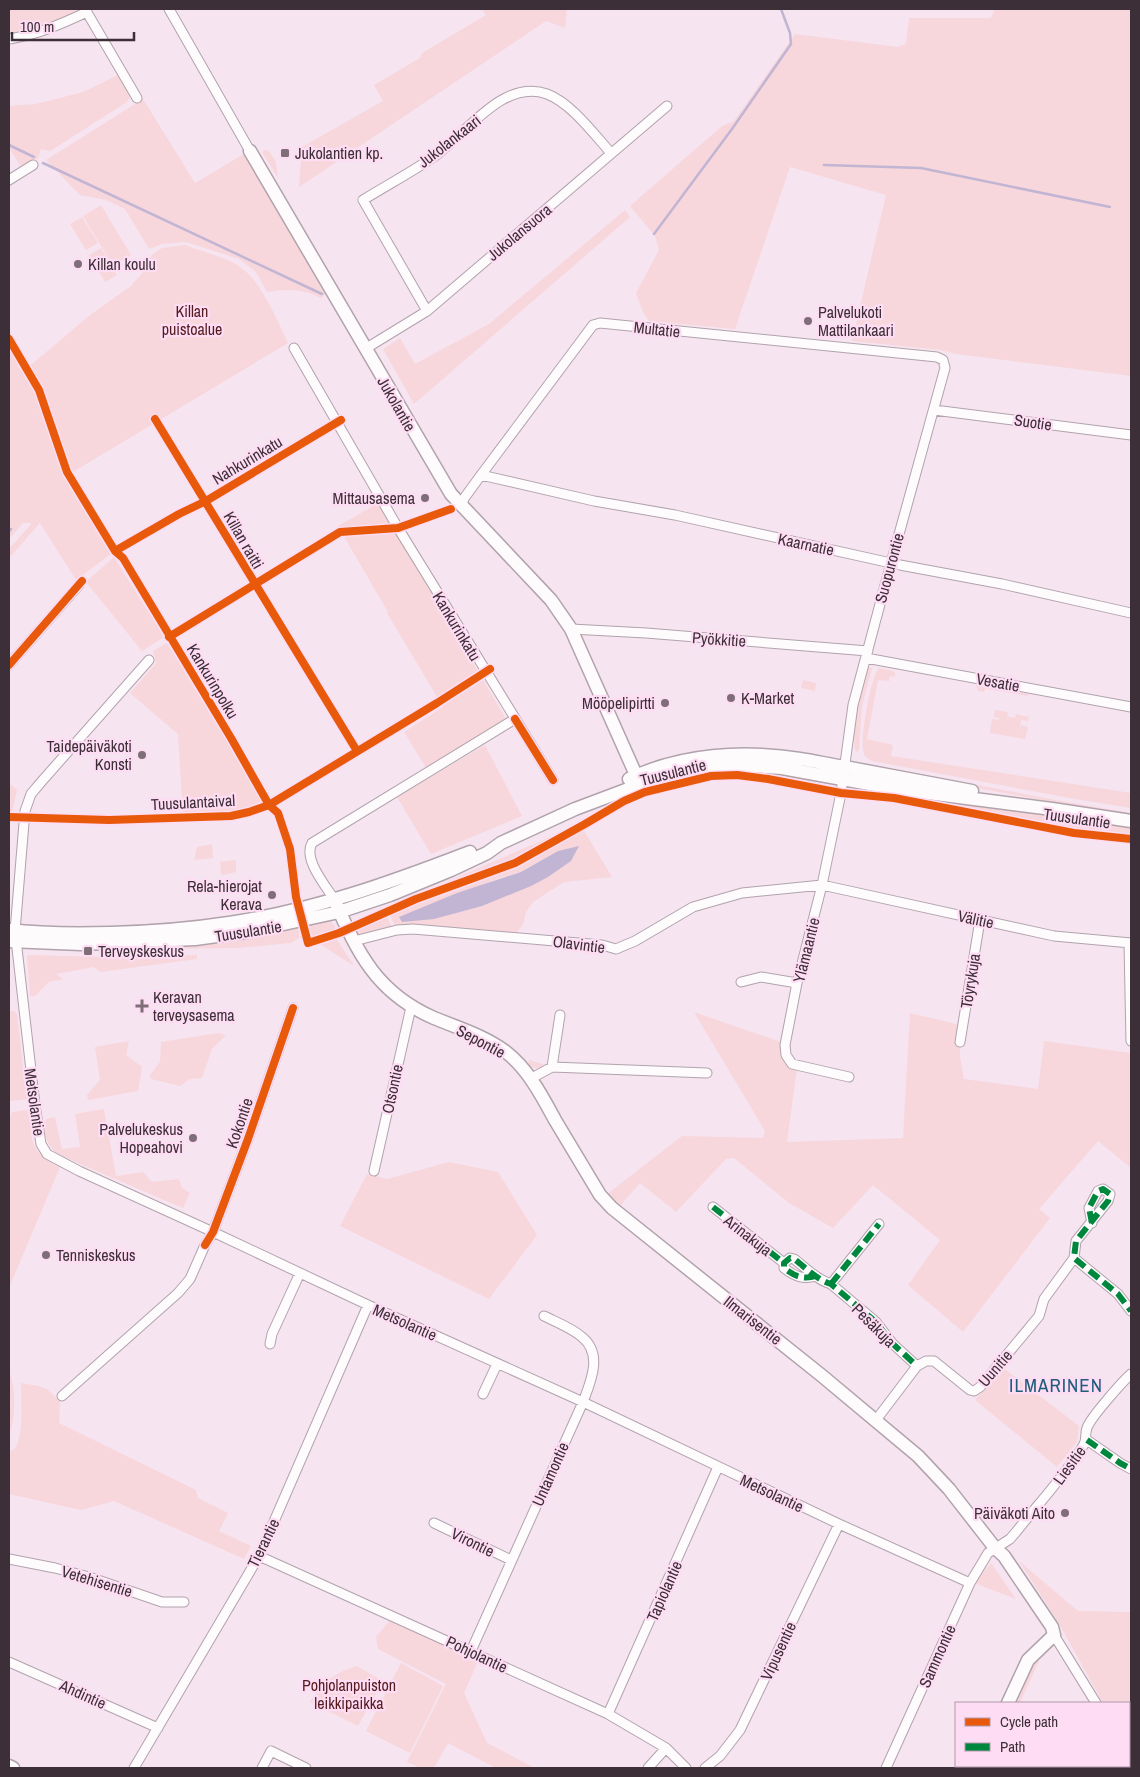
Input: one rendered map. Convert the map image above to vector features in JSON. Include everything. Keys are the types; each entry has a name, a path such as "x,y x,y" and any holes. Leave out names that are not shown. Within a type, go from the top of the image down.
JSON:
{"street":[{"name":"Jukolantie","path":"169,9 451,494 551,600 571,629 638,780"},
{"path":"9,38 32,35 59,25 86,10 137,98"},
{"name":"Jukolankaari","path":"427,311 363,200 436,155 494,104 520,92 546,93 557,99 569,108 611,154"},
{"name":"Jukolansuora","path":"365,349 427,311 667,106"},
{"path":"9,180 34,165"},
{"name":"Multatie","path":"461,505 481,475 593,325 600,323 937,357 943,360"},
{"name":"Kankurinkatu","path":"294,348 403,536 553,780"},
{"name":"Suopurontie","path":"844,773 853,705 890,563 946,368 943,360"},
{"name":"Suotie","path":"934,410 1131,435"},
{"name":"Kaarnatie","path":"481,475 594,501 675,515 890,563 1002,584 1131,613"},
{"path":"9,665 79,586"},
{"name":"Pyökkitie","path":"571,629 646,633 867,654"},
{"name":"Vesatie","path":"867,654 1131,707"},
{"path":"12,936 23,818 29,799 42,781 150,660"},
{"path":"334,900 312,864 309,852 312,843 515,719"},
{"name":"Tuusulantie","path":"12,936 81,944 195,939 246,932 339,912 425,881 487,853 501,843 638,780 697,768 736,765 844,773 994,795 1052,809 1131,821"},
{"name":"Ylämaantie","path":"844,773 842,793 785,1045 786,1055 792,1064 849,1077"},
{"name":"Tuusulantie","path":"12,936 149,932 253,918 334,900 438,865 484,847 501,843"},
{"name":"Välitie","path":"822,885 1054,936 1130,943"},
{"name":"Olavintie","path":"354,941 397,930 413,929 602,945 616,949 636,941 693,907 742,893 822,885"},
{"name":"Sepontie","path":"334,900 346,929 378,980 410,1007 481,1038 505,1052 530,1079"},
{"name":"Töyrykuja","path":"960,1042 980,920"},
{"name":"Metsolantie","path":"12,936 41,1144 47,1154 73,1168 368,1305 582,1402 838,1524 970,1583"},
{"path":"1130,943 1131,1042"},
{"path":"741,982 761,977 798,984"},
{"name":"Otsontie","path":"374,1171 410,1007"},
{"name":"Kokontie","path":"62,1396 178,1293 190,1279 213,1232 248,1139 293,1008"},
{"path":"552,1067 560,1015"},
{"path":"530,1079 552,1067 707,1073"},
{"name":"Ilmarisentie","path":"530,1079 600,1196 612,1208 876,1420 918,1456 949,1489 1015,1572 1052,1627 1054,1635 1094,1702"},
{"name":"Arinakuja","path":"713,1207 784,1263"},
{"path":"1092,1223 1076,1242 1074,1258 1118,1294 1131,1311"},
{"path":"831,1284 879,1224"},
{"name":"Pesäkuja","path":"816,1276 809,1278 794,1276 784,1268 784,1263 790,1258 794,1259 824,1282 831,1284 876,1322 893,1344 917,1366"},
{"name":"Uunitie","path":"917,1366 926,1361 934,1362 970,1390 974,1391 980,1387 1039,1316 1044,1299 1074,1258"},
{"path":"270,1344 272,1334 300,1273"},
{"name":"Tierantie","path":"134,1768 259,1556 368,1305"},
{"name":"Untamontie","path":"472,1651 589,1386 595,1363 592,1349 582,1337 544,1316"},
{"path":"483,1394 497,1364"},
{"path":"876,1420 917,1366"},
{"name":"Liesitie","path":"994,1548 1010,1539 1067,1470 1086,1440 1087,1428 1107,1400 1131,1374"},
{"path":"1086,1440 1131,1469"},
{"name":"Tapiolantie","path":"608,1714 718,1467"},
{"name":"Virontie","path":"434,1523 511,1560"},
{"name":"Vipusentie","path":"705,1768 720,1756 740,1730 838,1524"},
{"name":"Sammontie","path":"886,1768 970,1583 988,1553 994,1548"},
{"name":"Pohjolantie","path":"259,1556 608,1714 666,1748 686,1768"},
{"name":"Vetehisentie","path":"9,1559 89,1576 162,1602 184,1602"},
{"path":"1008,1702 1028,1660 1054,1635"},
{"name":"Ahdintie","path":"9,1662 158,1728"},
{"path":"648,1768 666,1748"},
{"path":"262,1768 271,1750 306,1768"},
{"path":"9,1766 13,1768"}],"green space":[{"path":"9,9 78,9 64,19 46,27 26,32 9,33"},
{"path":"482,9 567,9 565,28 546,21 299,187 302,147 383,101 374,85 420,58 422,53 486,15"},
{"path":"995,9 1131,9 1131,376 956,354 940,350 852,341 886,195 790,167 735,329 649,321 643,312 636,293 659,250 655,236 630,206 722,126 734,121 795,34 898,47 906,44 909,18 991,18"},
{"path":"120,74 130,91 127,102 50,151 41,149 38,158 22,168 9,148 9,106 36,104 83,92"},
{"path":"143,99 195,183 244,154 326,294 321,298 307,292 294,290 267,292 256,272 239,259 186,242 162,244 149,249 125,209 106,200 80,195 46,160"},
{"path":"265,150 269,151 276,162 278,178 262,152"},
{"path":"101,205 131,255 113,266 83,216"},
{"path":"625,210 630,217 414,404 383,349 400,338 415,364 489,324"},
{"path":"82,217 98,243 86,250 70,224"},
{"name":"Killan puistoalue","path":"185,245 220,257 242,268 266,298 288,343 66,476 112,552 111,554 76,580 40,523 9,558 9,549 32,523 23,523 9,539 9,330 31,365 90,315 131,286 145,270 152,255 162,248"},
{"path":"101,248 117,275 105,282 89,255"},
{"path":"380,502 507,721 427,769 404,732 443,707 338,526"},
{"path":"114,557 164,637 142,651 86,582"},
{"path":"167,643 263,801 250,810 183,814 178,734 130,693 156,663 153,651"},
{"path":"867,667 872,668 862,706 859,750 857,752 855,750 853,724"},
{"path":"879,668 893,671 895,677 890,676 889,681 878,680 867,739 893,745 891,756 1131,793 1131,808 872,761 864,753 863,732 872,683"},
{"path":"803,680 816,683 815,691 801,688"},
{"path":"976,685 1029,694 1028,696 985,689 984,692 978,691"},
{"path":"995,710 1008,712 1007,716 1015,718 1016,714 1027,717 1029,715 1028,721 1021,720 1019,732 1021,725 1028,727 1025,739 990,733 992,719 999,720 999,718 994,717"},
{"path":"485,745 522,816 431,854 397,797"},
{"path":"871,766 1131,813 1131,815 968,786"},
{"path":"728,770 814,776 811,785 748,773 717,773 687,777 648,788 672,778"},
{"path":"9,783 17,790 12,813 9,813"},
{"path":"905,796 1012,808 1131,828 1131,836 1018,820"},
{"path":"580,824 612,877 564,882 533,902 516,934 397,930 388,911 421,893","holes":["558,851 571,861 548,877 511,894 400,917 502,877 521,872"]},
{"path":"212,844 213,858 194,860 197,847"},
{"path":"236,860 236,872 221,874 220,862"},
{"path":"386,915 392,927 371,935 358,935 355,929"},
{"path":"329,920 335,926 335,931 314,939 308,929 308,922"},
{"path":"295,926 299,931 299,938 291,943 238,948 103,950 101,948"},
{"path":"336,938 354,966 318,943 319,941"},
{"path":"27,955 106,957 197,955 197,959 100,972 94,967 56,974 63,979 49,982 35,996 30,996"},
{"path":"9,1011 14,1011 17,1014 27,1099 10,1101 9,1088"},
{"path":"694,1012 781,1042 781,1055 790,1066 797,1068 787,1142 903,1138 910,1013 960,1025 960,1057 964,1079 1038,1089 1044,1041 1131,1053 1131,1168 1098,1141 1039,1209 1050,1218 963,1332 908,1285 940,1240 873,1185 833,1228 789,1203 734,1158 726,1159 676,1212 640,1183 620,1206 606,1195 682,1136 763,1138 765,1131"},
{"path":"218,1033 226,1035 212,1049 202,1078 190,1079 180,1086 151,1079 150,1075 160,1062 161,1042"},
{"path":"129,1041 126,1055 142,1067 138,1091 88,1100 87,1095 100,1080 95,1047"},
{"path":"529,1060 546,1065 543,1068 534,1068 528,1064"},
{"path":"104,1109 116,1176 143,1172 152,1182 179,1179 182,1188 190,1193 183,1208 57,1154 50,1146 46,1139 44,1121 46,1119 55,1117 62,1149 80,1147 75,1114"},
{"path":"27,1110 31,1120 33,1143 46,1159 60,1167 9,1288 9,1120 12,1112"},
{"path":"449,1162 498,1172 537,1235 489,1299 340,1226 367,1174 387,1179"},
{"path":"1002,1367 1079,1426 1077,1442 1057,1467 975,1400"},
{"path":"9,1370 13,1386 14,1403 13,1420 9,1436"},
{"path":"21,1383 43,1388 55,1396 60,1402 59,1423 196,1490 198,1498 228,1513 219,1531 251,1546 244,1559 114,1501 81,1510 9,1494 9,1452 15,1448 20,1435"},
{"path":"1019,1561 1078,1611 1131,1612 1131,1754 1130,1702 1102,1702 1057,1620"},
{"path":"991,1563 1016,1599 974,1583"},
{"path":"391,1619 478,1661 464,1693 487,1743 535,1768 496,1768 448,1743 434,1768 420,1768 407,1762 446,1684 378,1649 376,1637"},
{"path":"1035,1661 1039,1661 1020,1702 1016,1702"},
{"path":"401,1663 443,1686 410,1753 366,1731"},
{"name":"Pohjolanpuiston leikkipaikka","path":"357,1666 383,1681 358,1726 310,1702 319,1689 330,1679 342,1671"}],"shaded area":[{"path":"579,846 571,861 548,877 482,906 434,919 402,922 399,917 457,893 521,872 558,851"}],"waterway":[{"path":"654,234 732,129 791,44 790,33 781,9"},
{"path":"9,145 34,157"},
{"path":"43,163 322,294"},
{"path":"824,165 921,168 1110,207"}],"marked path":[{"path":"1092,1223 1089,1208 1098,1191 1103,1189 1110,1194 1108,1201 1076,1241 1074,1258 1118,1294 1131,1311"},
{"path":"713,1207 784,1263"},
{"path":"831,1284 879,1224"},
{"path":"816,1276 807,1278 795,1275 784,1268 784,1263 790,1258 794,1259 811,1273 831,1284 876,1322 893,1344 917,1366"},
{"path":"1087,1440 1131,1469"}],"cycle path":[{"name":"Kankurinpolku","path":"9,339 39,390 67,472 115,551 123,558 269,805 278,813 290,849 296,897 308,943 339,933 416,899 515,863 624,801 645,792 711,776 737,775 768,779 841,793 894,798 1074,833 1131,839"},
{"name":"Killan raitti","path":"155,419 357,751"},
{"name":"Nahkurinkatu","path":"115,551 179,514 206,501 341,420"},
{"path":"169,637 340,532 398,528 451,509"},
{"path":"9,665 82,581"},
{"name":"Tuusulantaival","path":"9,817 109,820 231,816 249,812 269,805 490,669"},
{"path":"515,719 553,780"},
{"path":"205,1245 213,1232 248,1139 293,1008"}],"place":[{"name":"Jukolantien kp.","path":"285,153"},
{"name":"Killan koulu","path":"78,264"},
{"name":"Palvelukoti Mattilankaari","path":"808,321"},
{"name":"Mittausasema","path":"425,498"},
{"name":"K-Market","path":"731,698"},
{"name":"Mööpelipirtti","path":"665,703"},
{"name":"Taidepäiväkoti Konsti","path":"142,755"},
{"name":"Rela-hierojat Kerava","path":"272,895"},
{"name":"Terveyskeskus","path":"88,951"},
{"name":"Keravan terveysasema","path":"142,1006"},
{"name":"Palvelukeskus Hopeahovi","path":"193,1138"},
{"name":"Tenniskeskus","path":"46,1255"},
{"name":"Päiväkoti Aito","path":"1065,1513"}],"district":[{"name":"ILMARINEN","path":"1056,1385"}]}
